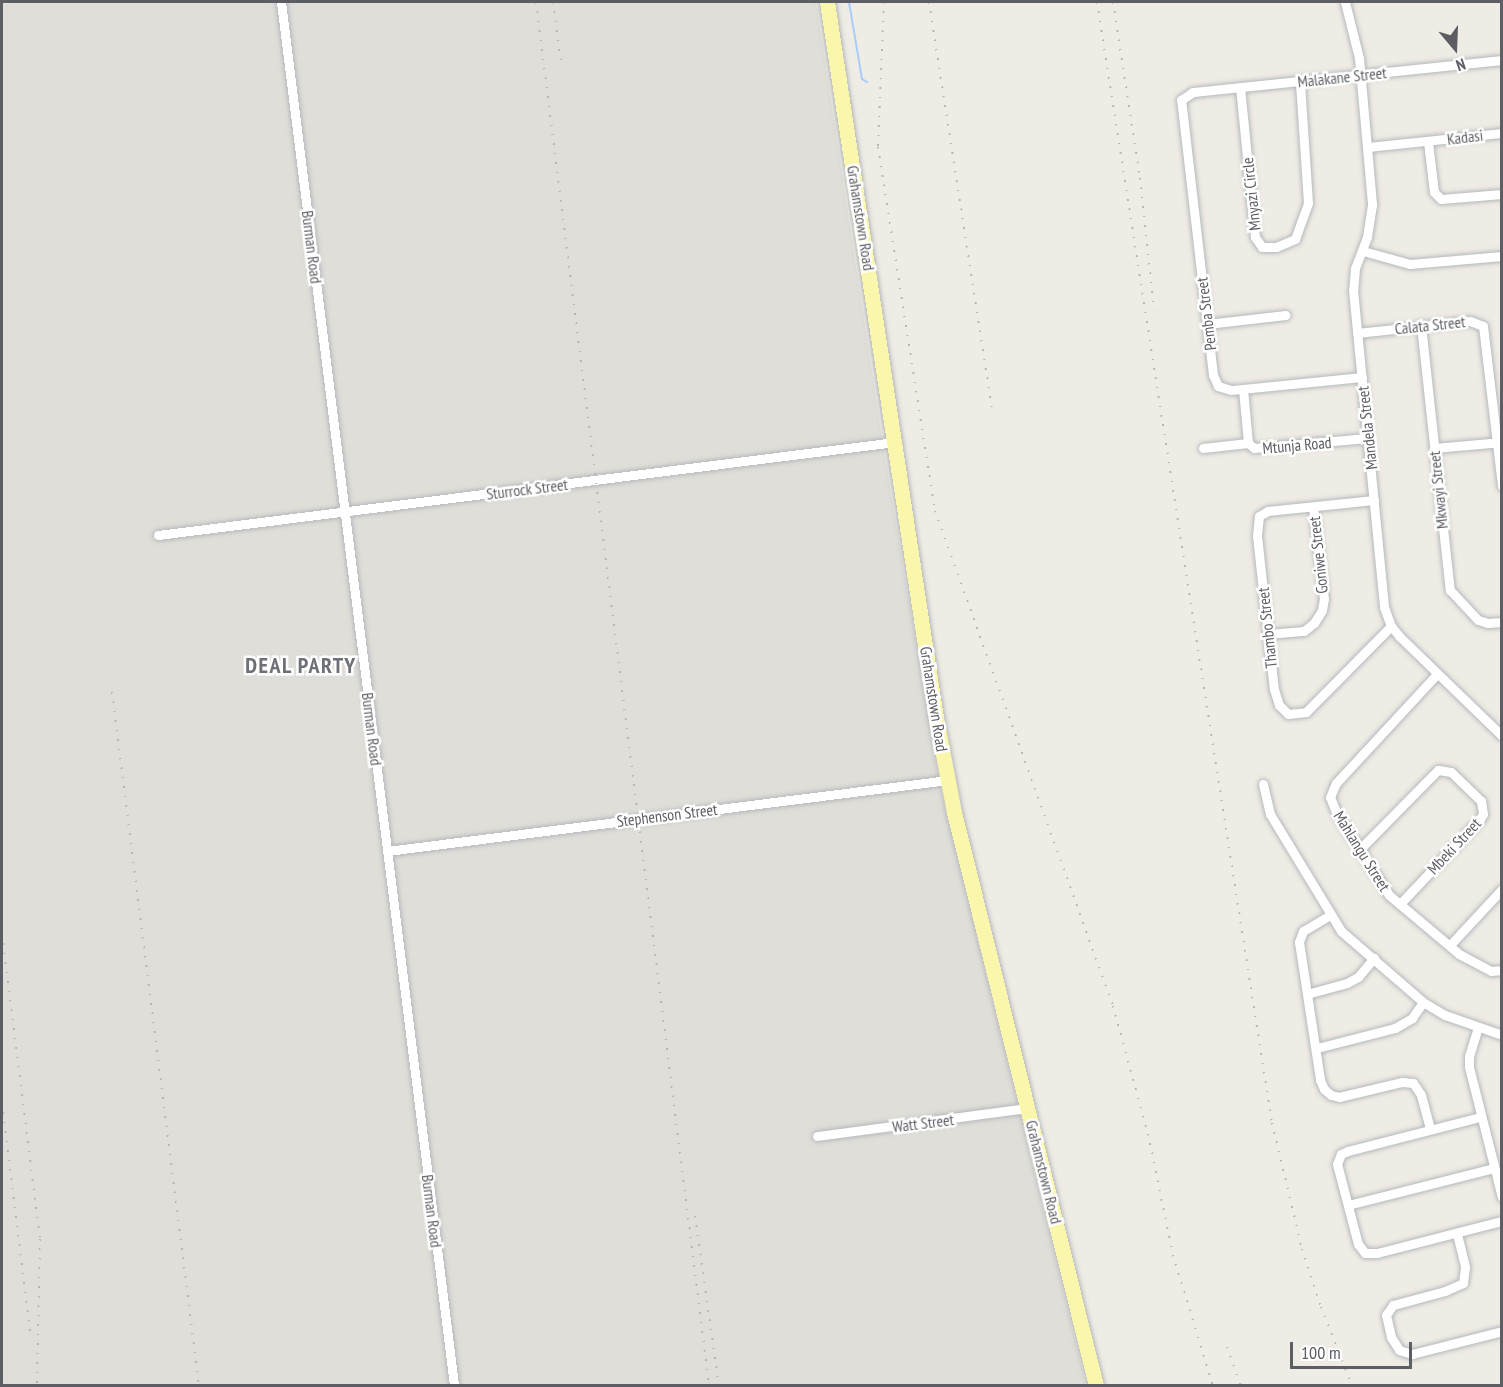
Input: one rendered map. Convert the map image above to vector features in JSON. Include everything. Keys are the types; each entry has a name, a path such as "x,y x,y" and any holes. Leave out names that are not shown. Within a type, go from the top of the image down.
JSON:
{"main road":[{"name":"Grahamstown Road","path":"827,2 948,780 1096,1386"}],"street":[{"name":"Burman Road","path":"281,2 454,1386"},
{"name":"Mandela Street","path":"1345,2 1349,27 1357,50 1372,206 1363,251 1354,279 1357,333 1384,607 1391,626 1502,736"},
{"name":"Malakane Street","path":"1183,96 1192,92 1502,60"},
{"name":"Mnyazi Circle","path":"1240,87 1256,237 1262,247 1276,246 1295,239 1308,203 1300,81"},
{"name":"Pemba Street","path":"1183,96 1180,104 1215,382 1224,390 1362,377"},
{"name":"Kadasi","path":"1368,147 1502,133"},
{"name":"Kadasi","path":"1428,142 1434,192 1440,199 1502,194"},
{"path":"1363,251 1410,264 1502,256"},
{"path":"1207,324 1285,315"},
{"name":"Calata Street","path":"1357,333 1470,321 1483,326 1499,443 1502,486"},
{"name":"Mkwayi Street","path":"1421,325 1450,590 1478,620 1488,623 1502,622"},
{"name":"Mtunja Road","path":"1243,389 1248,443 1254,448 1368,438"},
{"name":"Sturrock Street","path":"158,535 895,442"},
{"path":"1203,448 1248,443"},
{"path":"1434,448 1499,443"},
{"name":"Thambo Street","path":"1374,500 1268,511 1259,516 1257,522 1274,689 1280,705 1288,714 1300,714 1317,704 1391,626"},
{"name":"Goniwe Street","path":"1268,634 1304,631 1314,623 1322,610 1324,599 1313,507"},
{"name":"Mahlangu Street","path":"1437,674 1333,787 1332,802 1378,881 1400,904 1450,945 1483,968 1502,970"},
{"name":"Mbeki Street","path":"1360,849 1438,770 1451,772 1481,801 1484,810 1480,819 1400,904"},
{"name":"Stephenson Street","path":"387,851 948,780"},
{"path":"1263,784 1270,814 1341,931 1437,1012 1502,1035"},
{"path":"1450,945 1502,889"},
{"path":"1330,915 1308,927 1300,936 1299,951 1317,1048 1320,1080 1327,1093 1339,1096 1350,1096 1402,1082 1413,1083 1421,1095 1430,1128"},
{"path":"1307,994 1347,983 1358,976 1374,958"},
{"path":"1317,1048 1395,1028 1412,1018 1423,1002"},
{"path":"1478,1027 1469,1060 1480,1117 1502,1197"},
{"name":"Watt Street","path":"817,1136 1028,1108"},
{"path":"1480,1117 1430,1128 1341,1154 1337,1164 1358,1244 1365,1253 1377,1253 1502,1221"},
{"path":"1348,1205 1494,1168"},
{"path":"1457,1234 1465,1267 1463,1282 1445,1291 1393,1305 1386,1315 1391,1338 1399,1350 1412,1354 1502,1331"}],"shaded area":[{"path":"2,2 816,2 882,438 938,780 1086,1385 2,1386"}],"waterway":[{"path":"849,2 862,79 867,82"}],"railway":[{"path":"536,2 709,1386"},
{"path":"553,2 561,63"},
{"path":"884,2 878,147 935,511 1113,1006 1148,1134 1173,1255 1213,1386"},
{"path":"929,2 992,410"},
{"path":"1097,2 1272,1123 1302,1249 1321,1307 1352,1386"},
{"path":"1113,2 1140,178 1154,310"},
{"path":"112,692 199,1386"},
{"path":"2,934 40,1239 37,1386"},
{"path":"2,1103 31,1338"},
{"path":"695,1216 719,1386"},
{"path":"1227,1347 1241,1386"}],"district":[{"name":"DEAL PARTY","path":"301,666"}]}
